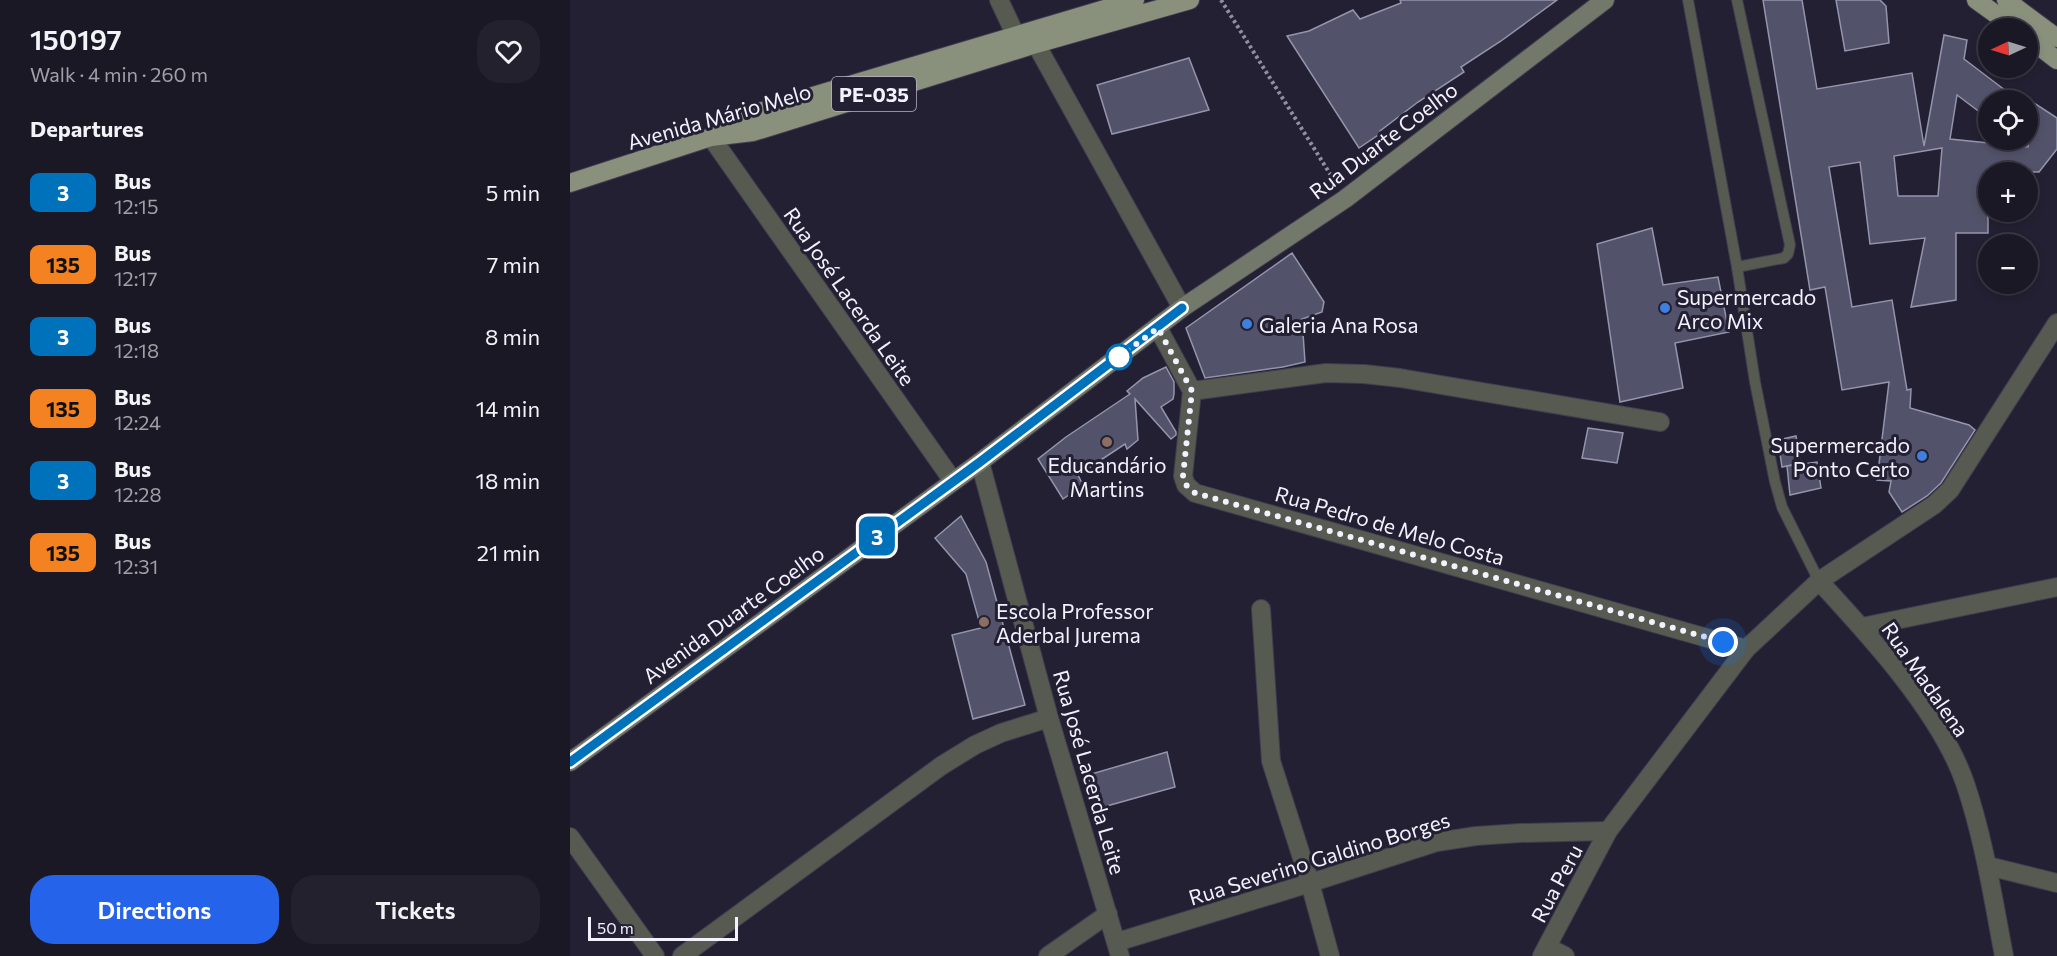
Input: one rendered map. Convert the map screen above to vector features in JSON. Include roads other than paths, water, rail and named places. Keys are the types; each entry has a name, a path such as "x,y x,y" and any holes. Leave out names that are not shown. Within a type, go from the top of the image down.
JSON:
{"main road":[{"name":"PE-035","path":"711,137 750,116 1135,0"},
{"name":"Avenida Mário Melo","path":"570,183 711,137 753,132 1036,44 1190,0"},
{"name":"Rua Duarte Coelho","path":"1182,308 1345,199 1605,0"},
{"path":"1976,0 2001,18"},
{"path":"2006,0 2057,38"},
{"path":"2038,46 2057,60"},
{"name":"Avenida Duarte Coelho","path":"570,762 980,462 1182,308"}],"street":[{"path":"999,0 1016,36"},
{"path":"1036,44 1182,308"},
{"name":"Rua José Lacerda Leite","path":"711,137 953,481"},
{"name":"Rua Peru","path":"1545,951 1608,831 1746,649 1819,581 1934,505 1950,490 2057,323"},
{"path":"1158,328 1192,391 1326,373 1364,374 1401,378 1660,422"},
{"name":"Rua Pedro de Melo Costa","path":"1192,391 1183,476 1186,485 1195,493 1746,649"},
{"name":"Rua José Lacerda Leite","path":"980,462 1049,718 1119,949"},
{"name":"Rua Madalena","path":"1819,581 1862,627 1919,700 1946,741 1965,782 1988,866 2004,956"},
{"path":"1862,627 2057,586"},
{"path":"1261,609 1271,761 1310,883 1330,956"},
{"path":"682,956 941,766 975,745 1001,733 1049,718"},
{"name":"Rua Severino Galdino Borges","path":"1119,949 1437,842 1487,835 1608,831"},
{"path":"570,837 655,956"},
{"path":"1988,866 2057,883"},
{"path":"1048,956 1108,914"},
{"path":"1545,951 1565,956"}],"lane":[{"path":"1688,0 1737,267 1755,382 1775,482 1782,507 1819,581"},
{"path":"1737,0 1790,245 1788,254 1784,258 1737,267"}],"place":[{"name":"Supermercado Arco Mix","path":"1665,308"},
{"name":"Galeria Ana Rosa","path":"1247,324"},
{"name":"Educandário Martins","path":"1107,442"},
{"name":"Supermercado Ponto Certo","path":"1922,456"},
{"name":"Escola Professor Aderbal Jurema","path":"984,622"}]}
